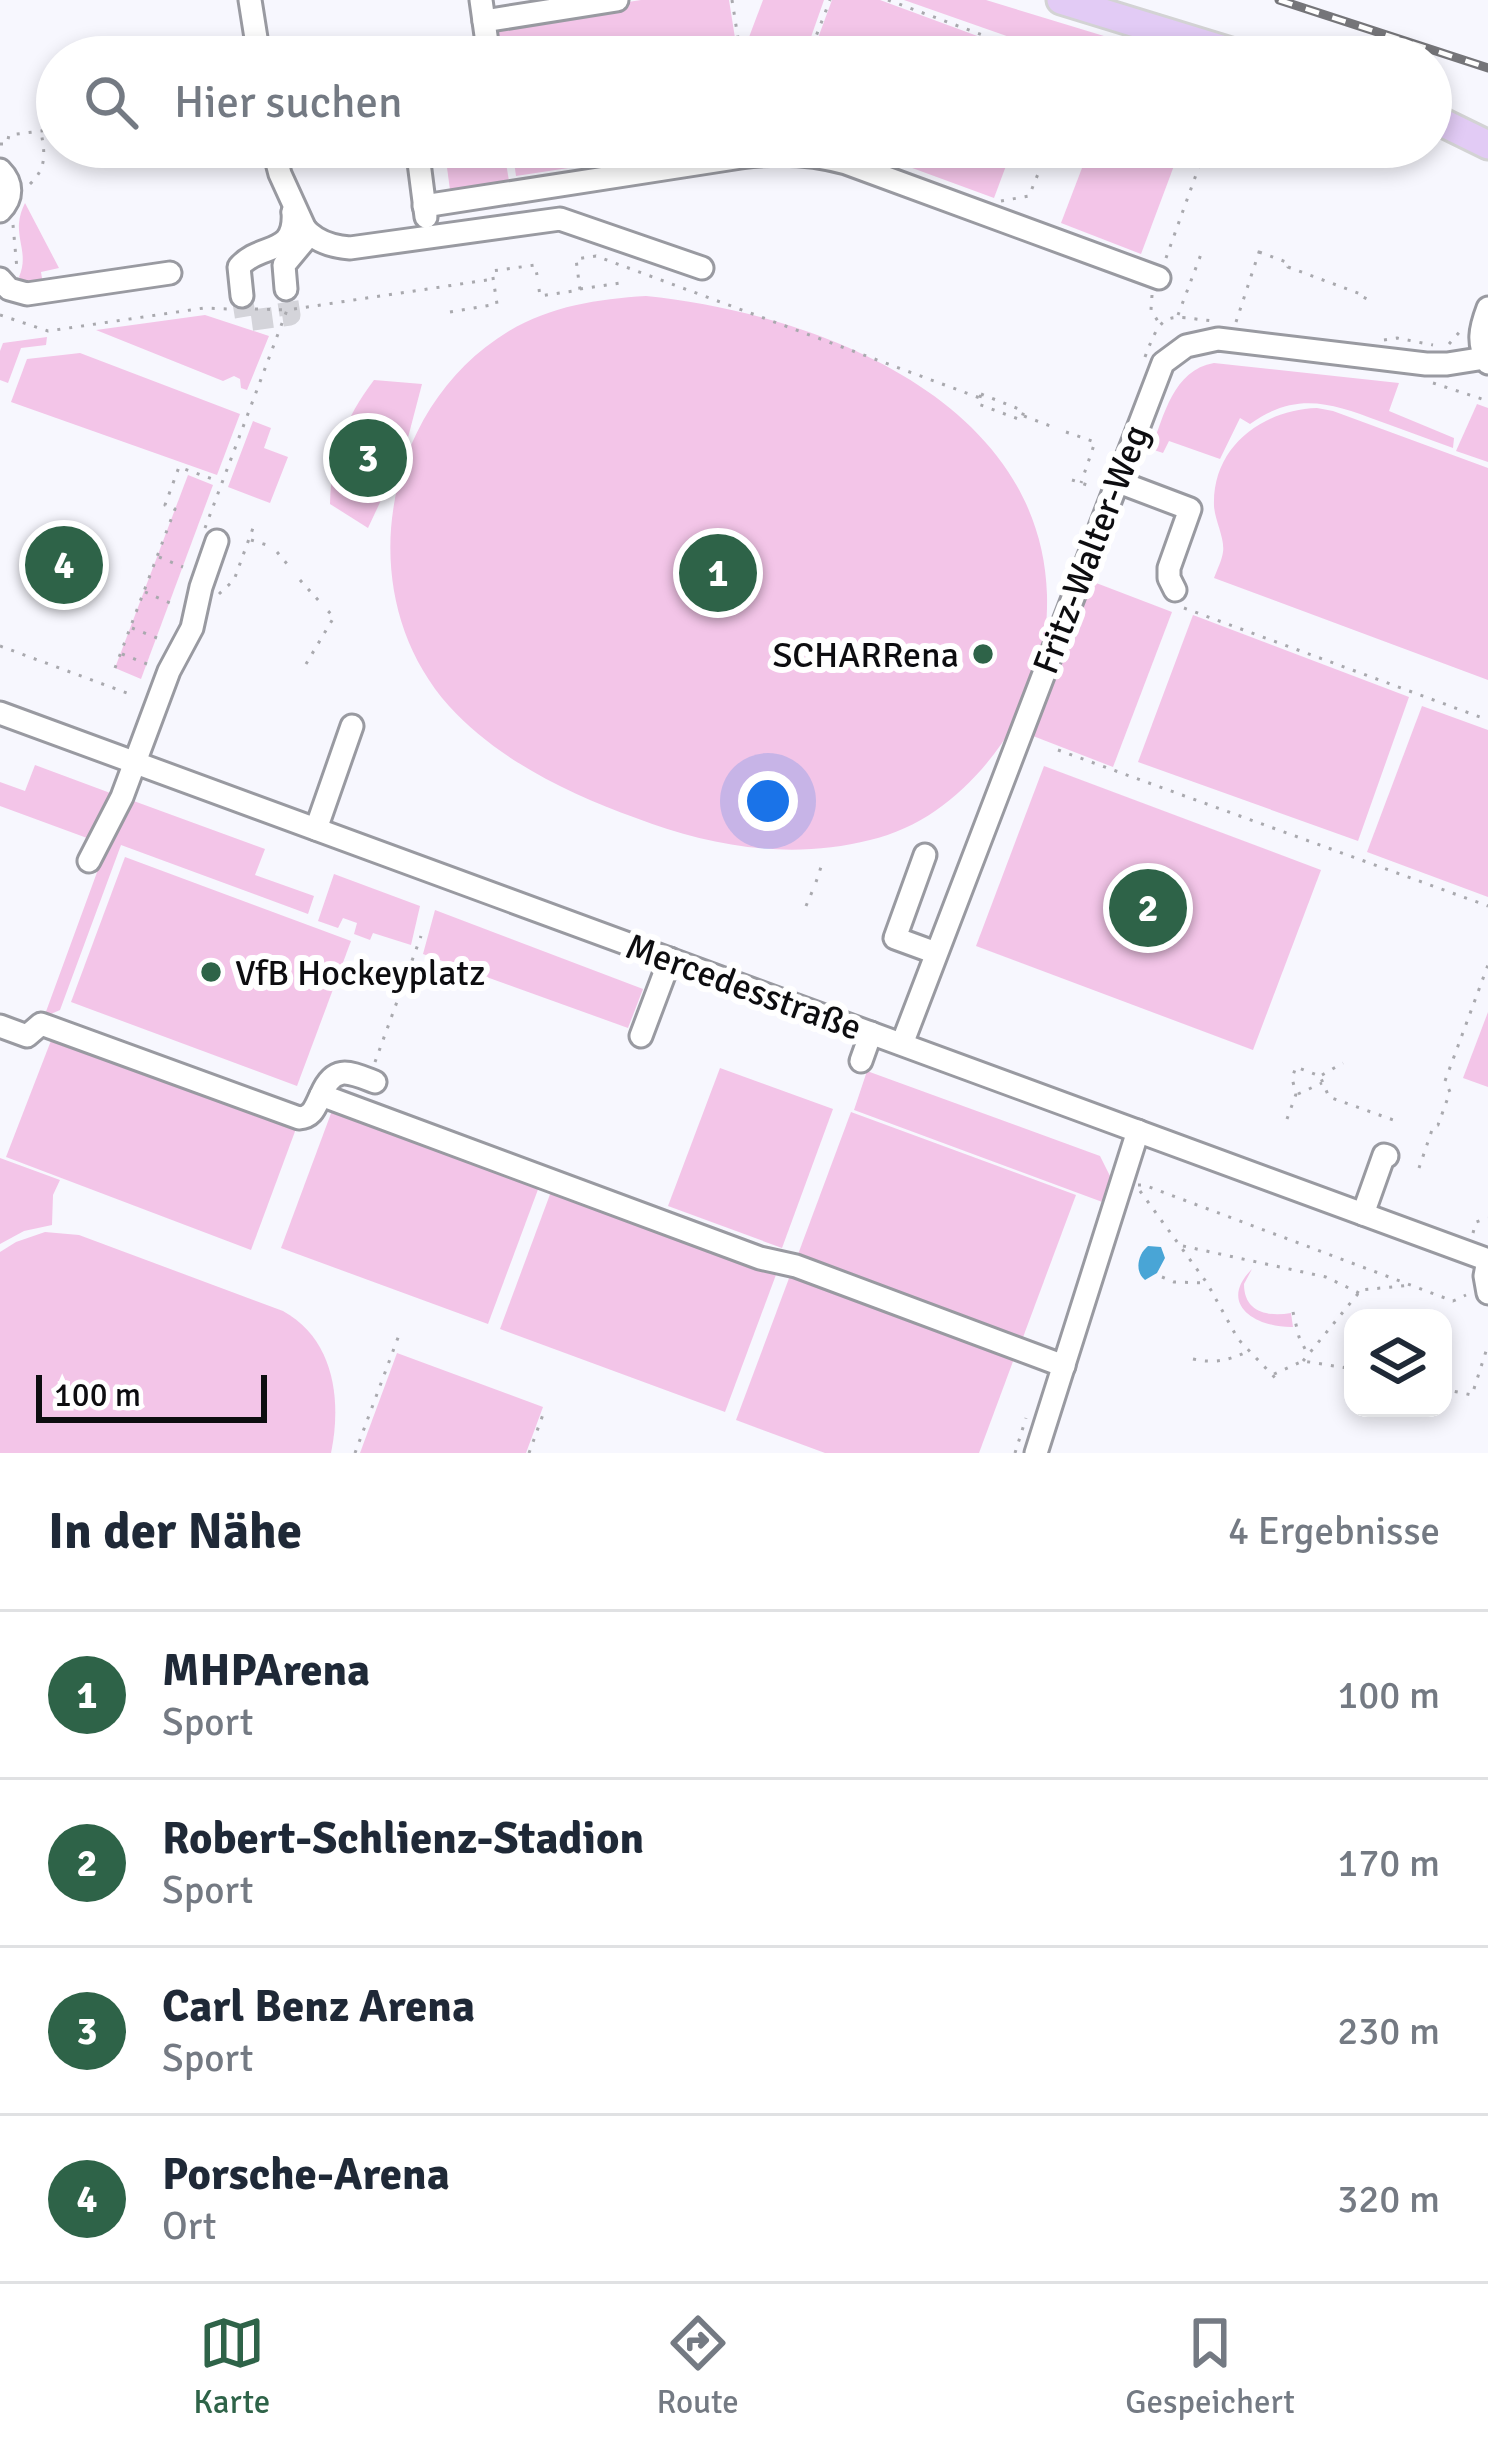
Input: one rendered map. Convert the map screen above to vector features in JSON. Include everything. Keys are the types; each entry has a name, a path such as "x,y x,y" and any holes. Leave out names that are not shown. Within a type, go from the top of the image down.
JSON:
{"main road":[{"path":"1061,0 1178,36"},
{"path":"1452,120 1488,128"},
{"path":"1452,127 1488,146"}],"street":[{"path":"250,0 256,36"},
{"path":"482,10 617,0"},
{"path":"280,168 304,242 284,265 286,289"},
{"path":"419,168 428,236"},
{"path":"424,206 676,168"},
{"path":"856,168 1159,278"},
{"path":"0,170 10,191 0,211"},
{"path":"297,214 319,241 339,247 560,219 702,268"},
{"path":"242,296 239,267 286,240 297,214"},
{"path":"0,279 9,290 27,294 170,273"},
{"path":"1486,361 1480,335 1488,308"},
{"name":"Fritz-Walter-Weg","path":"902,1044 1158,371 1169,356 1194,343 1232,339 1426,364 1486,361"},
{"path":"1114,487 1190,508 1169,568 1180,599"},
{"path":"89,861 122,797 169,671 192,628 217,541"},
{"name":"Mercedesstraße","path":"0,713 1488,1260 1477,1294"},
{"path":"316,829 352,726"},
{"path":"925,855 896,938 936,953"},
{"path":"641,1036 670,959"},
{"path":"0,1026 26,1036 41,1024 298,1118 312,1113 330,1079 338,1074 347,1072 372,1081"},
{"path":"860,1061 871,1033"},
{"path":"321,1095 1064,1366"},
{"path":"1036,1453 1138,1131"},
{"path":"1363,1214 1387,1156"}],"path":[{"path":"732,0 737,36"},
{"path":"816,36 830,0"},
{"path":"888,0 985,36"},
{"path":"0,144 7,144 9,135 36,132"},
{"path":"23,188 34,182 42,168"},
{"path":"991,217 997,202 1029,196 1040,168"},
{"path":"1159,323 1150,305 1198,168"},
{"path":"1177,317 1203,249"},
{"path":"1235,323 1260,249 1289,263 1288,267 1366,296 1361,307"},
{"path":"580,289 576,259 596,256 980,398"},
{"path":"450,311 497,304 492,271 535,265 537,274"},
{"path":"209,516 286,310 494,279"},
{"path":"539,289 540,296 620,283"},
{"path":"0,315 48,331 204,308"},
{"path":"1432,383 1488,401"},
{"path":"981,394 1024,411 1021,420 978,404 980,398 981,394"},
{"path":"1022,415 1054,427"},
{"path":"1066,432 1095,442 1081,483"},
{"path":"115,668 175,508 165,505 179,467 221,482"},
{"path":"1072,480 1114,487"},
{"path":"234,580 253,528"},
{"path":"249,539 275,550 288,565"},
{"path":"157,556 184,567"},
{"path":"300,580 334,617 307,664"},
{"path":"143,592 170,604"},
{"path":"1180,599 1488,720"},
{"path":"130,627 157,638"},
{"path":"0,646 135,695"},
{"path":"120,653 147,664"},
{"path":"1058,750 1488,906"},
{"path":"816,882 822,864"},
{"path":"806,906 812,892"},
{"path":"372,1081 421,936"},
{"path":"1419,1168 1450,1092 1444,1081 1488,965"},
{"path":"1296,1094 1342,1064"},
{"path":"1287,1119 1296,1094 1292,1078 1296,1067 1322,1079 1329,1096 1399,1122"},
{"path":"1132,1190 1144,1185 1453,1301 1477,1294"},
{"path":"1142,1192 1207,1282 1238,1339 1279,1382"},
{"path":"1476,1222 1488,1218"},
{"path":"1181,1246 1326,1277 1358,1293"},
{"path":"1162,1276 1174,1282 1207,1282"},
{"path":"1272,1375 1303,1360 1361,1289 1415,1285"},
{"path":"1293,1312 1308,1354"},
{"path":"356,1453 399,1335"},
{"path":"1452,1391 1472,1395 1488,1345"},
{"path":"1193,1359 1214,1363 1249,1350"},
{"path":"1303,1360 1344,1367"},
{"path":"529,1453 545,1409"}],"shaded area":[{"path":"641,0 729,0 735,36 495,36 493,23"},
{"path":"763,0 824,0 811,36 749,36"},
{"path":"832,0 880,0 977,36 819,36"},
{"path":"904,0 986,0 1104,36 1006,36"},
{"path":"447,168 507,168 509,181 450,190"},
{"path":"515,168 568,168 516,176"},
{"path":"912,168 1005,168 994,198"},
{"path":"1082,168 1173,168 1141,254 1061,223"},
{"path":"25,203 59,268 41,272 43,284 23,282 19,277 23,258 19,224"},
{"path":"646,296 778,322 844,346 906,378 961,418 1005,467 1035,526 1047,595 1040,662 1023,709 1002,743 954,796 915,823 870,840 811,849 722,843 664,828 585,798 512,759 449,706 418,661 398,611 391,558 394,505 408,454 432,406 466,364 525,322 575,305"},
{"path":"205,315 269,336 247,390 234,376 223,381 96,330"},
{"path":"47,337 46,345 21,348 8,383 0,380 3,343"},
{"path":"80,353 240,414 217,475 11,402 27,359"},
{"path":"1214,363 1399,383 1389,411 1454,438 1453,448 1345,409 1314,403 1283,407 1250,424 1240,418 1220,459 1169,441 1163,453 1151,449 1179,385 1200,367"},
{"path":"374,380 422,384 405,449 368,528 330,504 341,438"},
{"path":"1477,404 1488,408 1488,462 1456,451"},
{"path":"1317,408 1488,468 1488,680 1214,578 1223,547 1214,506 1216,485 1231,450 1260,424"},
{"path":"253,421 271,428 264,448 288,457 270,503 228,487"},
{"path":"188,475 213,485 141,679 115,668"},
{"path":"1091,581 1172,612 1113,767 1033,736"},
{"path":"1193,615 1409,697 1358,841 1138,762"},
{"path":"1422,706 1488,730 1488,897 1367,852"},
{"path":"35,765 113,794 87,838 0,806 0,782 25,791"},
{"path":"1044,766 1321,870 1253,1050 976,946"},
{"path":"131,800 265,849 255,875 314,896 308,914 121,845 60,1010 44,1017 107,845"},
{"name":"VfB Hockeyplatz","path":"125,857 351,941 297,1086 71,1002"},
{"path":"334,874 420,906 411,945 373,933 370,940 354,934 357,923 343,918 338,928 318,921"},
{"path":"435,910 643,989 628,1028 423,954"},
{"path":"1488,1012 1488,1087 1463,1078"},
{"path":"52,1038 297,1126 251,1250 6,1157"},
{"path":"720,1068 833,1109 782,1248 668,1206"},
{"path":"867,1071 1100,1156 1112,1180 1105,1203 854,1110"},
{"path":"333,1108 540,1184 488,1324 281,1248"},
{"path":"851,1112 1076,1195 1022,1340 797,1257"},
{"path":"0,1158 60,1180 53,1195 52,1225 24,1231 0,1244"},
{"path":"552,1189 777,1272 725,1412 500,1329"},
{"path":"45,1232 79,1235 283,1311 300,1323 324,1354 330,1373 335,1412 331,1453 0,1453 0,1252"},
{"path":"1252,1269 1244,1284 1248,1301 1266,1313 1291,1313 1293,1327 1267,1323 1246,1312 1238,1293"},
{"path":"791,1273 1015,1356 979,1453 825,1453 736,1420"},
{"path":"397,1353 543,1407 526,1453 360,1453"}],"water":[{"path":"1148,1246 1161,1247 1165,1258 1157,1273 1145,1280 1139,1263"}],"tunnel":[{"path":"242,296 246,321 290,315 286,289"}],"railway":[{"path":"1279,0 1390,36"},
{"path":"1452,56 1488,68"}],"place":[{"name":"Carl Benz Arena","path":"368,458"},
{"name":"Porsche-Arena","path":"64,565"},
{"name":"MHPArena","path":"718,573"},
{"name":"SCHARRena","path":"983,654"},
{"name":"Robert-Schlienz-Stadion","path":"1148,908"},
{"name":"VfB Hockeyplatz","path":"211,972"}]}
